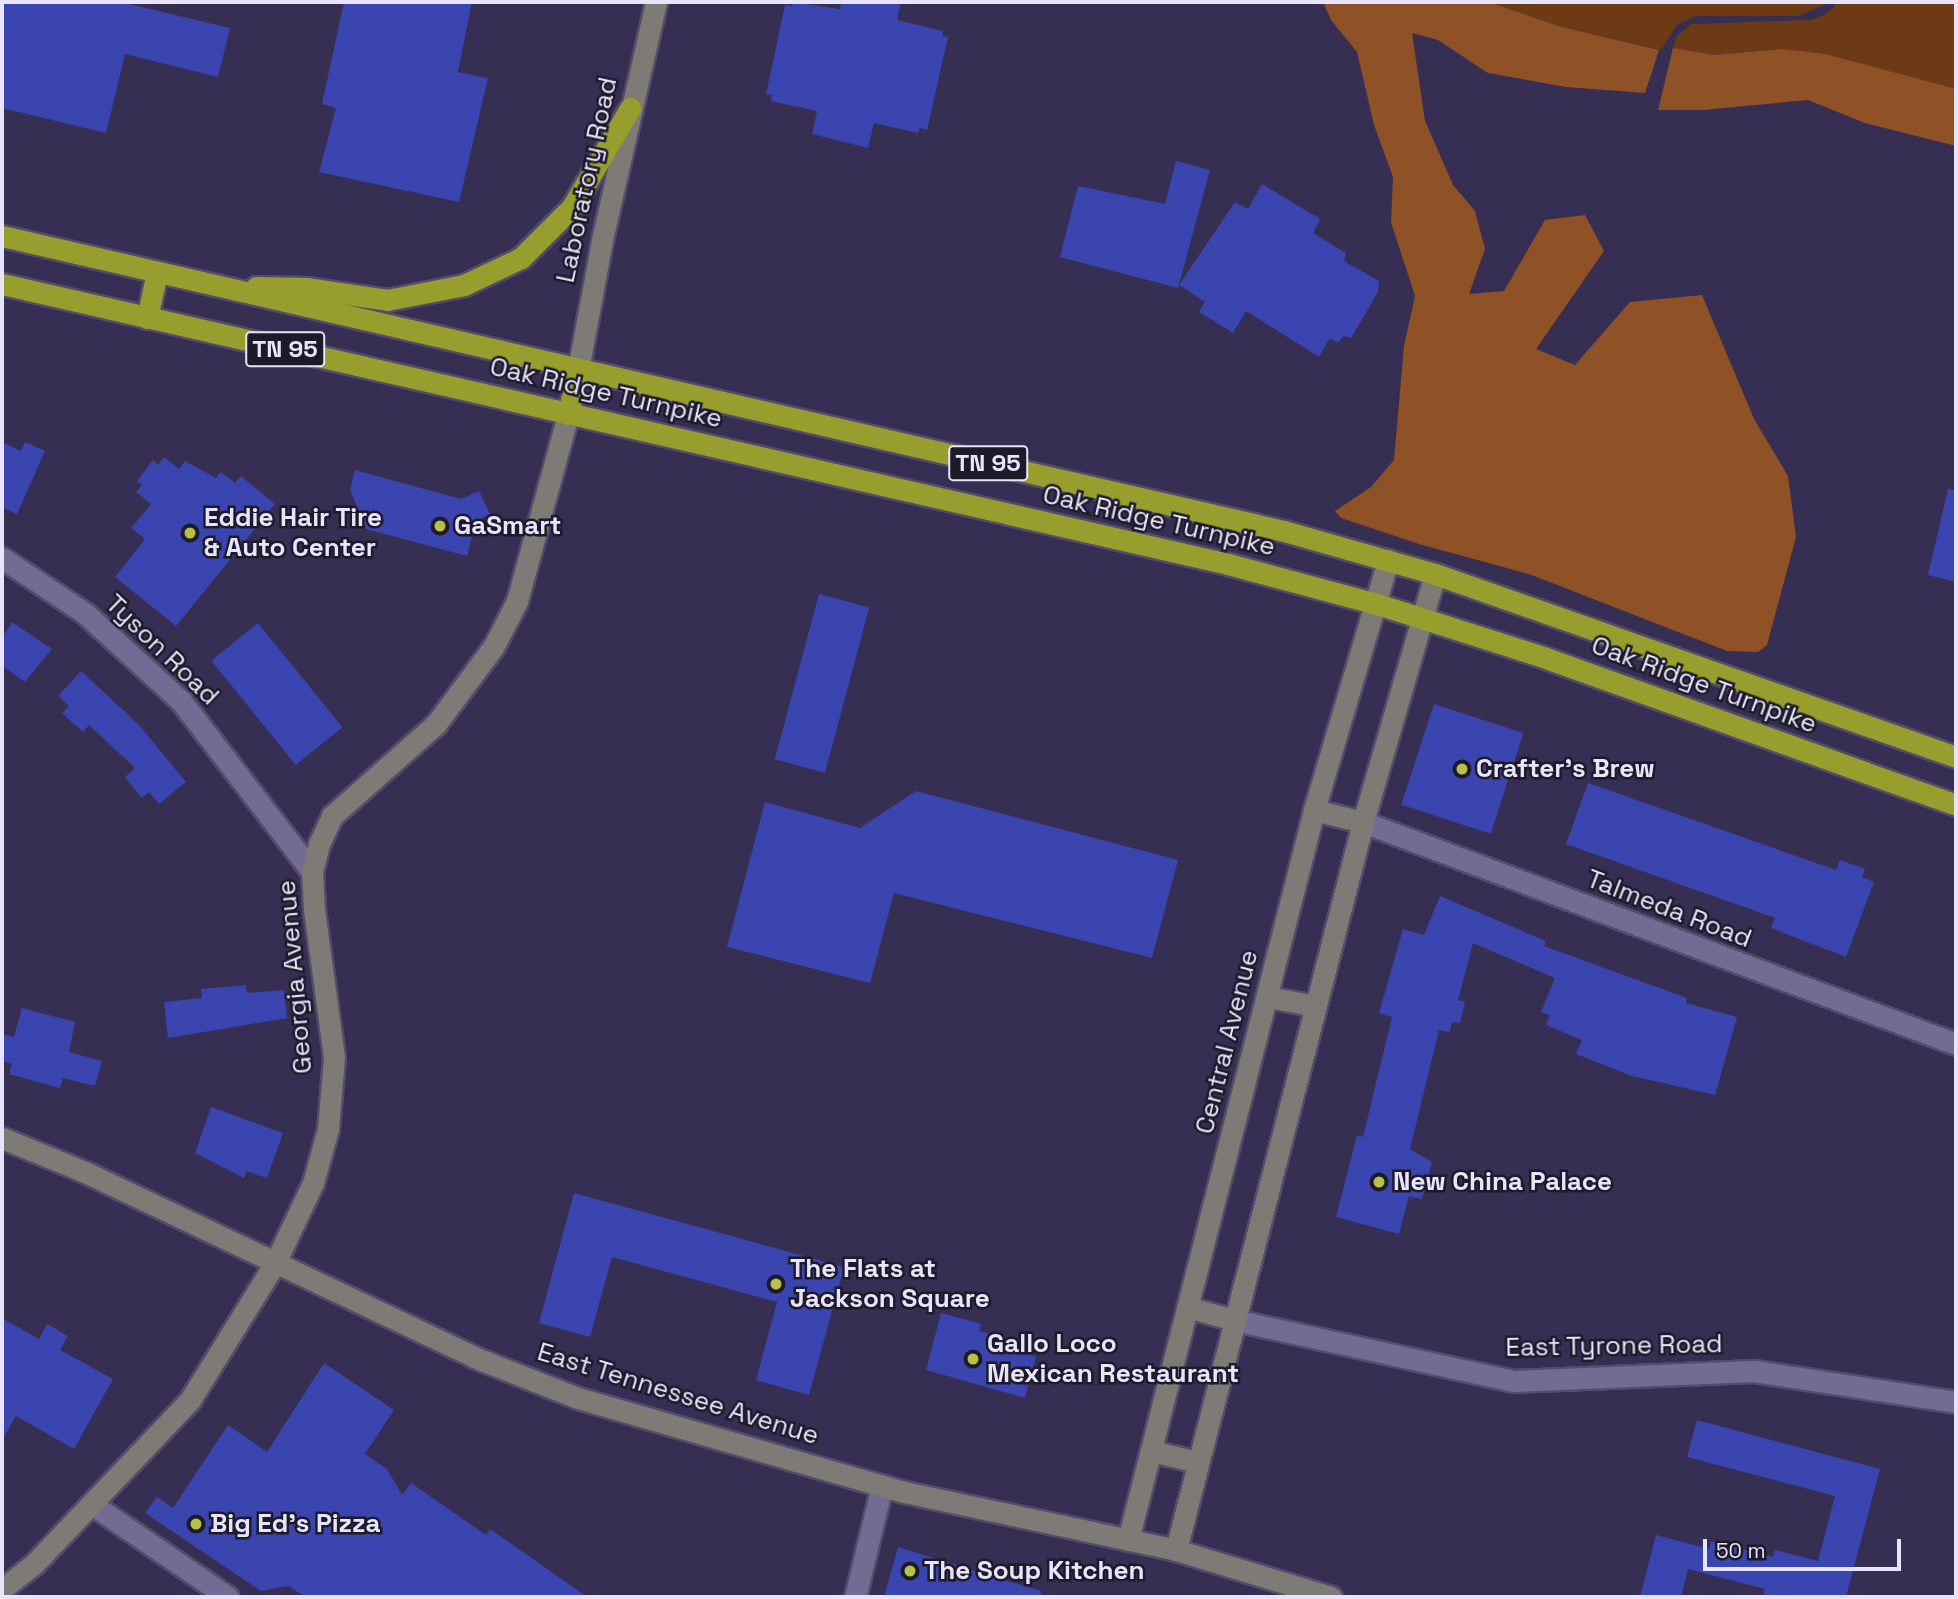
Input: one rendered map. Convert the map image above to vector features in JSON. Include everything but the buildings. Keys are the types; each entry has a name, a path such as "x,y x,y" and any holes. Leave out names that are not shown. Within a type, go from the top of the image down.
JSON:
{"highway":[{"path":"208,285 306,288 387,300 464,285 521,258 572,207 629,108"},
{"name":"Oak Ridge Turnpike","path":"2,236 1283,531 1435,574 1956,757"},
{"path":"147,318 157,272"},
{"name":"Oak Ridge Turnpike","path":"2,284 1228,564 1423,619 1956,805"},
{"path":"568,414 578,370"}],"street":[{"name":"Laboratory Road","path":"578,370 629,108 656,2"},
{"name":"Georgia Avenue","path":"2,1589 34,1564 93,1505 190,1400 275,1263 313,1184 328,1129 333,1069 312,872 332,816 436,724 494,646 517,601 568,414"},
{"name":"Tyson Road","path":"2,558 86,614 181,701 312,872"},
{"name":"Central Avenue","path":"1128,1540 1314,810 1388,560"},
{"path":"1176,1550 1363,822 1435,574"},
{"path":"1314,810 1363,822"},
{"name":"Talmeda Road","path":"1363,822 1956,1044"},
{"path":"1268,997 1315,1006"},
{"name":"East Tennessee Avenue","path":"2,1138 85,1172 474,1357 578,1398 882,1485 1176,1550 1331,1597"},
{"path":"1187,1307 1234,1320"},
{"name":"East Tyrone Road","path":"1234,1320 1513,1381 1754,1371 1956,1402"},
{"path":"1151,1451 1198,1462"},
{"path":"855,1597 882,1485"},
{"path":"93,1505 228,1597"}],"shaded area":[{"path":"1323,2 1488,2 1562,27 1659,50 1645,93 1566,87 1488,73 1438,40 1412,33 1425,121 1453,185 1475,211 1485,249 1469,294 1504,291 1545,220 1585,215 1604,251 1536,349 1575,365 1630,302 1702,295 1754,419 1788,476 1796,537 1767,645 1758,652 1727,651 1529,574 1419,544 1341,518 1335,511 1371,487 1394,460 1404,346 1415,296 1391,222 1393,177 1374,125 1357,52 1331,20"},
{"path":"1488,2 1830,2 1799,16 1695,16 1677,25 1661,50 1562,27"},
{"path":"1839,2 1956,2 1956,89 1782,49 1714,55 1673,48 1677,36 1691,24 1811,20 1825,15"},
{"path":"1673,48 1714,55 1782,49 1825,54 1956,89 1956,146 1865,123 1808,100 1703,110 1658,110"}],"place":[{"name":"GaSmart","path":"440,526"},
{"name":"Eddie Hair Tire & Auto Center","path":"190,533"},
{"name":"Crafter's Brew","path":"1462,769"},
{"name":"New China Palace","path":"1379,1182"},
{"name":"The Flats at Jackson Square","path":"776,1284"},
{"name":"Gallo Loco Mexican Restaurant","path":"973,1359"},
{"name":"Big Ed's Pizza","path":"196,1524"},
{"name":"The Soup Kitchen","path":"910,1571"}]}
